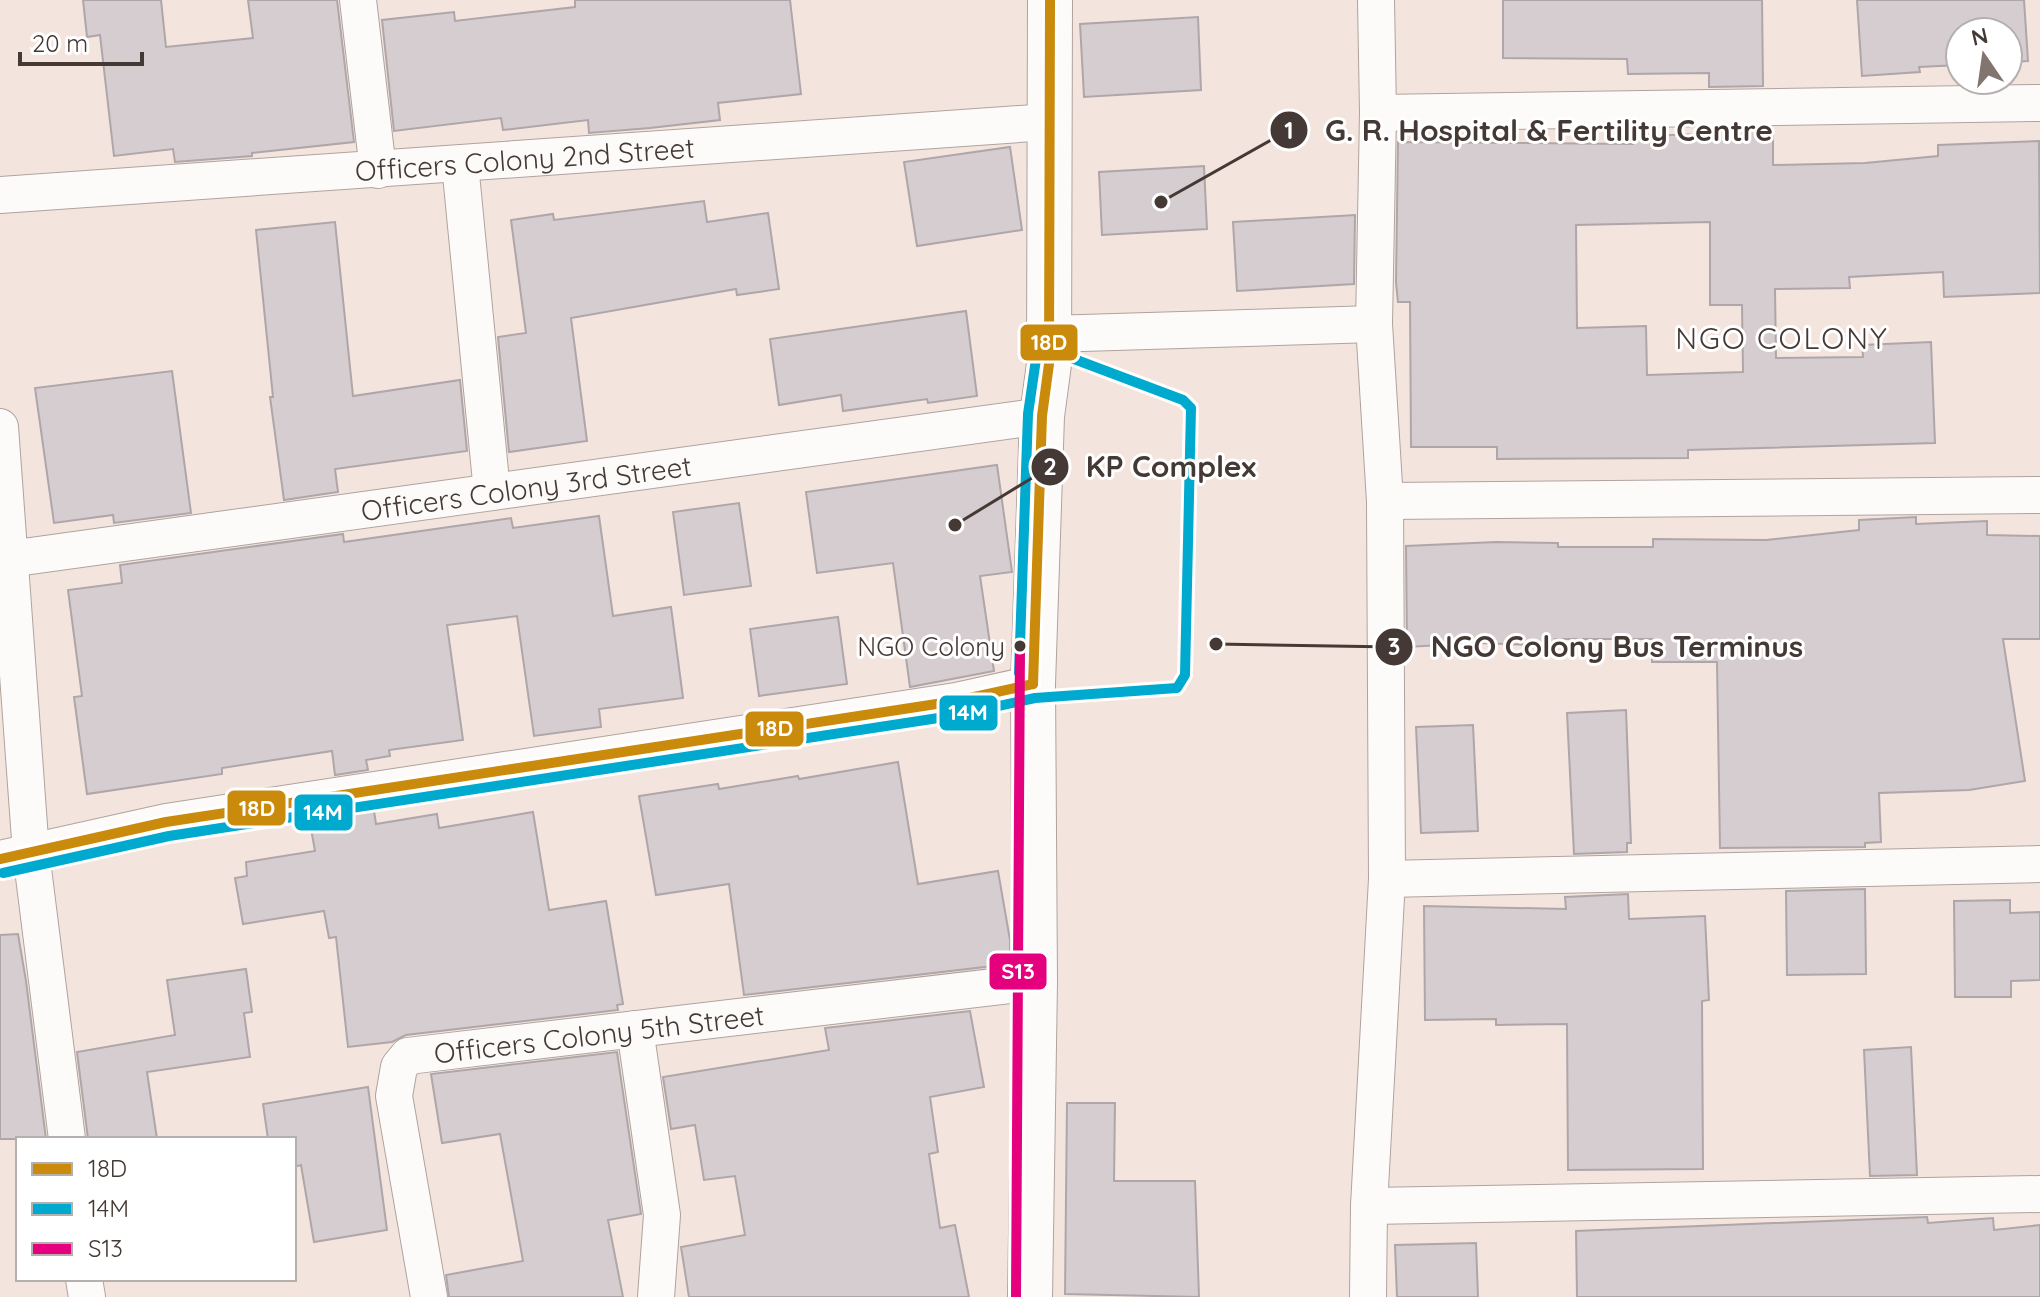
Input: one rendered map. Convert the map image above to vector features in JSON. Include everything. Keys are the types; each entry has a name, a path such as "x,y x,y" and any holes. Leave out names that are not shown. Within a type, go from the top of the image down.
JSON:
{"street":[{"path":"358,0 378,170"},
{"path":"1030,1297 1035,982 1033,684 1042,416 1049,334 1050,0"},
{"path":"1368,1297 1369,1206 1387,879 1385,501 1374,324 1378,113 1376,0"},
{"path":"1378,113 2040,103"},
{"name":"Officers Colony 2nd Street","path":"0,195 1048,122"},
{"path":"460,164 492,492"},
{"path":"1049,334 1374,324"},
{"name":"Officers Colony 3rd Street","path":"9,559 1042,416"},
{"path":"0,427 9,559 15,856 67,1137"},
{"path":"1385,501 2040,495"},
{"path":"15,856 166,822 956,701 1033,684"},
{"path":"1387,879 2040,864"},
{"name":"Officers Colony 5th Street","path":"429,1297 394,1096 399,1067 408,1056 1035,982"},
{"path":"635,1029 662,1215 656,1297"},
{"path":"1369,1206 2040,1194"}],"building":[{"path":"83,0 161,0 166,47 253,38 248,0 337,0 354,142 252,153 252,156 175,162 173,149 114,156 100,35 87,37"},
{"path":"575,0 790,0 801,94 718,103 720,120 650,128 589,133 588,120 503,130 501,118 394,131 382,20 454,12 455,21 575,7"},
{"path":"1503,0 1762,0 1763,86 1709,87 1709,73 1628,74 1627,59 1503,58"},
{"path":"1857,0 2024,0 2028,61 2024,61 2024,16 1944,16 1944,66 1919,67 1920,72 1862,76"},
{"path":"1198,17 1201,90 1084,97 1080,24"},
{"path":"1764,128 1773,131 1773,165 1865,163 1938,156 1938,145 2039,141 2040,293 1944,297 1943,272 1849,277 1850,288 1775,289 1776,358 1863,357 1862,345 1931,342 1935,443 1688,450 1688,458 1497,459 1497,447 1411,447 1410,302 1398,302 1396,282 1398,142 1633,144 1633,136 1709,134 1709,129","holes":["1710,222 1710,305 1742,305 1743,372 1647,375 1646,326 1577,328 1576,225"]},
{"path":"1010,147 1022,230 917,246 904,162"},
{"path":"1204,166 1207,229 1102,235 1099,172"},
{"path":"704,201 707,222 768,213 779,289 737,295 736,289 571,318 587,441 509,452 498,337 526,333 511,220 553,214 554,220"},
{"path":"1355,215 1354,284 1237,291 1233,222"},
{"path":"335,222 353,396 460,380 467,451 335,469 338,492 284,500 270,397 273,397 256,230"},
{"path":"966,311 977,396 928,403 927,399 843,411 841,395 779,405 770,339"},
{"path":"172,371 191,513 114,523 113,515 54,523 35,388"},
{"path":"997,465 1012,572 980,576 994,671 910,687 893,563 817,573 806,492"},
{"path":"739,503 751,586 684,595 673,512"},
{"path":"599,516 613,616 671,607 683,698 599,709 601,727 534,736 517,616 447,625 463,740 389,750 390,756 366,760 368,770 335,775 332,751 222,768 222,774 87,794 74,697 82,696 68,590 122,583 120,565 343,534 344,542 511,518 513,528"},
{"path":"1916,517 1916,524 1987,521 1987,535 2040,536 2040,639 2003,639 2025,781 1969,790 1879,793 1881,842 1865,843 1865,847 1720,848 1717,662 1652,662 1652,639 1555,639 1555,646 1478,643 1407,647 1406,546 1496,542 1558,543 1558,547 1653,547 1653,539 1766,540 1859,530 1859,520"},
{"path":"838,617 847,684 759,696 750,629"},
{"path":"1626,710 1631,843 1627,843 1627,852 1574,854 1567,713"},
{"path":"1473,725 1478,831 1421,833 1416,727"},
{"path":"898,762 918,884 998,871 1010,940 1010,964 744,995 729,884 656,895 639,796 718,784 719,789 798,776 799,779"},
{"path":"374,811 376,824 437,814 439,828 533,812 549,910 606,901 623,1004 617,1005 618,1010 406,1035 392,1042 348,1047 336,937 329,938 324,911 243,924 235,878 247,876 246,862 315,851 310,823"},
{"path":"1865,889 1866,974 1787,975 1786,891"},
{"path":"1628,894 1629,919 1705,916 1709,1000 1702,1001 1703,1169 1568,1170 1567,1024 1496,1025 1496,1019 1425,1020 1424,906 1566,909 1565,897"},
{"path":"2010,900 2010,913 2040,912 2040,980 2011,981 2011,997 1955,997 1954,901"},
{"path":"18,934 46,1137 0,1139 0,935"},
{"path":"246,969 252,1012 244,1013 250,1057 147,1072 157,1137 88,1137 77,1052 175,1035 167,980"},
{"path":"970,1011 984,1087 930,1097 938,1152 929,1154 940,1228 955,1225 969,1297 689,1297 681,1247 745,1235 735,1176 704,1180 695,1125 671,1129 663,1077 829,1050 825,1028"},
{"path":"1911,1047 1917,1175 1870,1176 1864,1050"},
{"path":"617,1052 641,1214 608,1220 623,1297 449,1297 446,1275 523,1261 500,1134 442,1143 431,1074"},
{"path":"368,1087 387,1230 314,1242 301,1165 296,1166 296,1137 268,1137 263,1104"},
{"path":"1067,1103 1115,1103 1114,1181 1195,1181 1199,1297 1065,1294"},
{"path":"1927,1217 1928,1223 1993,1218 1994,1230 2040,1225 2040,1297 1577,1297 1576,1231"},
{"path":"1476,1243 1478,1297 1397,1297 1395,1245"}],"transit line":[{"name":"18D","path":"1033,684 1042,416 1049,364 1050,0"},
{"name":"14M","path":"3,873 169,836 958,715 1035,698 1177,688 1185,675 1191,408 1183,400 1050,350 1042,352 1036,359 1028,414 1019,673"},
{"name":"S13","path":"1016,1297 1020,646"},
{"name":"18D","path":"0,859 166,822 956,701 1033,684"}],"place":[{"name":"G. R. Hospital & Fertility Centre","path":"1161,202"},
{"name":"KP Complex","path":"955,525"},
{"name":"NGO Colony Bus Terminus","path":"1216,644"},
{"name":"NGO Colony","path":"1020,646"}],"district":[{"name":"NGO COLONY","path":"1782,338"}]}
